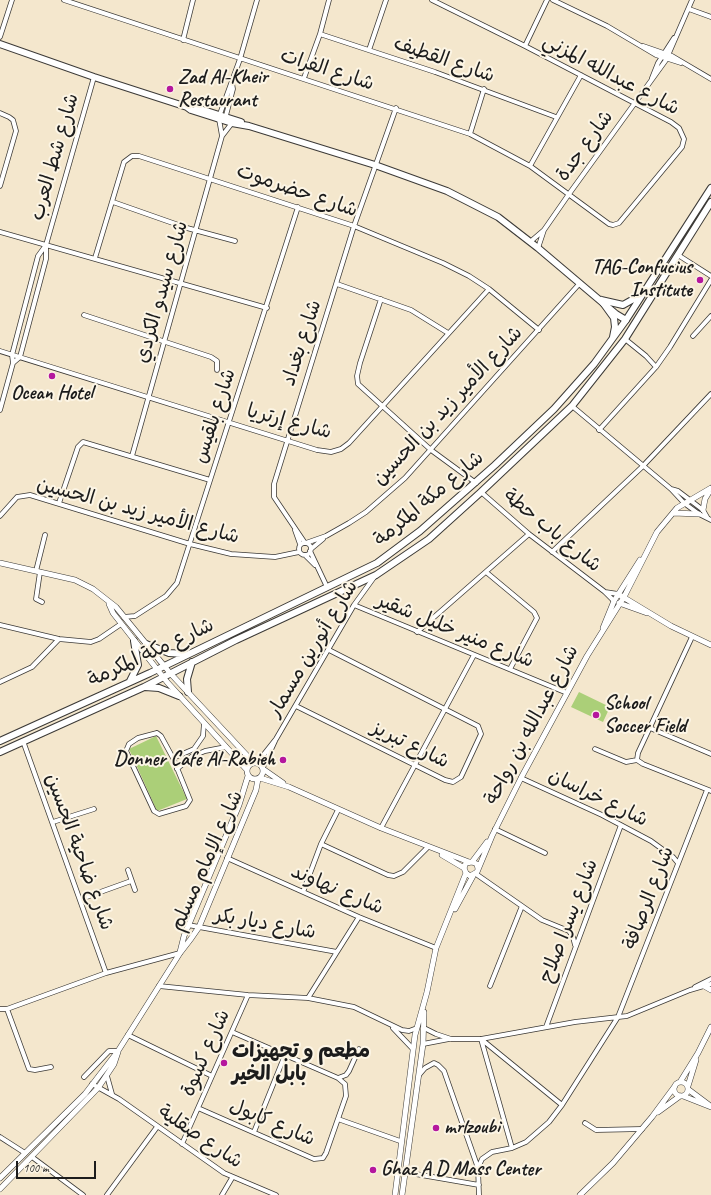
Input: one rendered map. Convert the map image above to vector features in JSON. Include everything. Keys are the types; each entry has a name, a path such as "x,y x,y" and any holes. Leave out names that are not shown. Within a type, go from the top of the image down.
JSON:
{"main road":[{"path":"0,44 94,77 187,107 375,164 424,182 479,206 498,217 538,248 616,314 626,320 636,322"},
{"path":"222,117 232,123 249,126"},
{"name":"شارع مكة المكرمة","path":"0,741 157,670 187,654 377,563 420,532 476,483 554,409 611,343 711,188"},
{"name":"شارع مكة المكرمة","path":"0,752 144,687 192,662 376,575 429,539 572,406 625,339 711,202"},
{"path":"601,300 623,304 642,294"},
{"path":"601,300 612,314 615,322 611,343"},
{"path":"130,681 138,665 134,641"},
{"path":"146,644 169,653 187,654"},
{"path":"188,692 187,679 192,662"},
{"path":"144,687 159,688 179,696"}],"street":[{"path":"0,37 12,0"},
{"name":"شارع الفرات","path":"67,0 240,59 304,78 470,134 530,166 569,194"},
{"path":"183,40 193,0"},
{"path":"222,117 233,89 232,83 257,0"},
{"path":"304,78 320,34 329,0"},
{"path":"369,50 386,0"},
{"name":"شارع عبدالله المزني","path":"432,0 525,46 671,122 679,128 684,139 678,153 623,218 615,225 609,224 569,194"},
{"path":"525,46 547,0"},
{"path":"554,0 607,26 661,58 681,63 711,79"},
{"name":"شارع جدة","path":"530,242 544,230 666,60 692,0"},
{"path":"688,9 711,17"},
{"name":"شارع القطيف","path":"320,34 484,89 556,117"},
{"name":"شارع جدة","path":"651,80 661,58 676,35"},
{"path":"641,45 676,58"},
{"path":"673,45 673,52 681,63"},
{"path":"530,166 556,117 581,76"},
{"name":"شارع شط العرب","path":"20,357 46,259 46,245 94,77"},
{"path":"470,134 484,89"},
{"name":"شارع بغداد","path":"306,543 294,528 273,494 274,484 354,226 396,108"},
{"path":"0,113 9,116 13,120 16,131 0,186"},
{"name":"شارع سيدو الكردي","path":"132,456 222,136 222,117"},
{"name":"شارع سيدو الكردي","path":"222,136 232,123"},
{"name":"شارع حضرموت","path":"95,258 124,162 132,156 146,157 298,206 354,226 443,263 470,276 539,330"},
{"path":"113,202 195,231 236,240"},
{"name":"شارع بلقيس","path":"124,617 135,616 166,596 173,589 190,544 230,422 298,206"},
{"name":"شارع جدة","path":"538,248 544,230"},
{"path":"0,232 267,308"},
{"name":"شارع شط العرب","path":"0,410 13,363 12,355 38,256 46,245"},
{"path":"678,255 711,276"},
{"path":"598,430 656,367 711,280"},
{"name":"شارع الأمير زيد بن الحسين","path":"306,543 326,536 349,523 386,495 409,474 580,283"},
{"path":"337,284 420,314 448,333"},
{"name":"شارع إرتريا","path":"0,351 326,452 341,449 383,406 488,289"},
{"path":"381,300 357,376 357,381 361,387 431,450 476,483"},
{"path":"84,315 164,340 215,359 218,363 217,370"},
{"path":"693,336 711,316"},
{"path":"625,339 646,356 656,367"},
{"path":"13,363 20,357"},
{"path":"552,552 642,467 711,394"},
{"path":"572,406 642,467 671,489 684,503 709,518"},
{"path":"59,503 78,447 83,442 210,480"},
{"path":"701,512 705,499 711,488"},
{"name":"شارع عبدالله بن رواحة","path":"449,918 476,873 495,829 521,778 602,630 621,604 643,557 657,532 672,513 684,503 711,488"},
{"path":"671,489 678,491 690,500 701,512"},
{"name":"شارع باب حطة","path":"481,492 529,534 605,592 614,602"},
{"name":"شارع الأمير زيد بن الحسين","path":"0,516 20,496 30,495 190,544 248,556 282,557 299,552"},
{"path":"672,513 701,512"},
{"name":"شارع بغداد","path":"294,528 300,544"},
{"path":"417,632 529,534"},
{"path":"42,602 36,599 38,571 45,535"},
{"name":"شارع الأمير زيد بن الحسين","path":"311,550 326,536"},
{"path":"317,567 305,555 299,552 298,548 300,544 306,543 311,550 317,567 328,587"},
{"path":"305,555 311,550"},
{"name":"شارع عبدالله بن رواحة","path":"602,630 605,620 618,594 635,566 643,557"},
{"path":"0,563 82,582 93,589 109,604 113,605 170,673 255,763 289,787"},
{"path":"486,572 534,612 537,618 510,669"},
{"name":"شارع أنورين مسمار","path":"263,768 276,739 354,605 376,575"},
{"name":"شارع باب حطة","path":"605,592 618,594"},
{"path":"618,594 648,613 692,637 711,645"},
{"path":"614,602 648,613"},
{"path":"109,604 111,610 157,670 247,770 248,776 252,779 259,779 289,787 381,828 430,848 476,864 476,873"},
{"name":"شارع منير خليل شقير","path":"354,605 567,693"},
{"name":"شارع بلقيس","path":"130,625 135,616"},
{"path":"0,625 78,642 94,641 122,624"},
{"path":"637,760 638,753 692,637"},
{"path":"0,682 32,667 59,639"},
{"name":"شارع تبريز","path":"296,706 445,780 453,782 461,777 481,734 476,724 329,650"},
{"path":"381,828 474,655"},
{"path":"172,758 194,749 203,736 204,723"},
{"path":"650,728 711,754"},
{"path":"157,733 161,736 172,758 189,794 190,802 186,806 162,814 156,814 126,754 127,746 138,738 157,733"},
{"name":"شارع أنورين مسمار","path":"255,763 276,739"},
{"name":"شارع ضاحية الحسين","path":"23,741 54,822 106,973"},
{"path":"177,768 192,757 205,751 226,747"},
{"path":"595,749 626,762 637,760 642,764 709,790"},
{"path":"247,770 249,765 255,763"},
{"path":"259,779 263,768"},
{"name":"شارع الإمام مسلم","path":"180,953 181,944 188,925 239,805 248,776"},
{"name":"شارع خراسان","path":"521,778 621,825 659,846 678,863"},
{"name":"شارع الإمام مسلم","path":"0,1178 61,1119 92,1084 118,1051 180,953 199,927 256,790 259,779"},
{"name":"شارع الرصافة","path":"478,1168 479,1163 486,1155 512,1148 526,1142 542,1129 562,1106 618,1017 678,863 709,790"},
{"path":"54,822 94,809"},
{"path":"303,892 321,844 338,810"},
{"name":"شارع يسرا صلاح","path":"546,1027 575,945 621,825"},
{"path":"495,829 545,853"},
{"name":"شارع عبدالله بن رواحة","path":"395,1195 400,1141 413,1049 436,948 449,918 465,871 470,862 492,836"},
{"path":"321,844 394,876 404,872 430,848"},
{"path":"430,848 465,871 476,873 542,920 569,931 573,937 575,945"},
{"name":"شارع نهاوند","path":"227,858 359,917 436,948"},
{"path":"128,870 135,890"},
{"path":"81,899 132,881"},
{"path":"490,986 522,906"},
{"path":"308,998 359,917"},
{"name":"شارع ديار بكر","path":"188,925 337,952"},
{"path":"0,1009 7,1009 106,973 180,953"},
{"path":"423,1044 451,1039 481,1039 598,1018 618,1017 636,1012 690,990 711,979"},
{"path":"690,990 711,984"},
{"path":"159,986 248,995 308,998 354,1007 391,1026 409,1030 417,1028"},
{"path":"704,986 711,990"},
{"name":"شارع كسوة","path":"182,1144 248,995"},
{"name":"شارع عبدالله بن رواحة","path":"402,1195 423,1044 424,1004"},
{"path":"7,1009 30,1069 36,1070 51,1067"},
{"path":"391,1026 413,1049"},
{"path":"580,1195 604,1174 652,1117 675,1086 680,1082 698,1053 711,1027"},
{"path":"424,1028 451,1039"},
{"path":"232,1032 338,1078 348,1073 358,1049"},
{"path":"128,1035 212,1076"},
{"path":"481,1039 562,1106"},
{"path":"481,1039 512,1148"},
{"path":"84,1076 109,1051 118,1051"},
{"name":"شارع الإمام مسلم","path":"0,1189 98,1088 114,1064 118,1051"},
{"path":"652,1117 687,1094 698,1053"},
{"path":"254,1132 285,1055"},
{"path":"417,1079 429,1064 438,1065 444,1072 478,1168 479,1195"},
{"path":"106,1076 112,1094"},
{"name":"شارع كابول","path":"198,1108 314,1158 320,1159 325,1155 347,1092 345,1084 338,1078"},
{"path":"680,1082 685,1083 688,1088 711,1107"},
{"name":"شارع صقلية","path":"92,1084 112,1094 157,1128 232,1178 276,1195"},
{"path":"675,1086 676,1094 711,1107"},
{"path":"338,1119 400,1141"},
{"path":"585,1123 596,1130 642,1129"},
{"path":"107,1195 157,1128"},
{"path":"0,1137 25,1153"},
{"path":"32,1157 83,1195"},
{"path":"404,1172 479,1185"},
{"path":"222,1195 232,1178"}],"green space":[{"name":"School Soccer Field","path":"579,692 610,707 603,722 571,707"},
{"path":"156,736 187,799 157,811 129,749"}],"place":[{"name":"Zad Al-Kheir Restaurant","path":"170,89"},
{"name":"TAG-Confucius Institute","path":"700,280"},
{"name":"Ocean Hotel","path":"52,376"},
{"name":"School Soccer Field","path":"596,715"},
{"name":"Donner Cafe Al-Rabieh","path":"283,760"},
{"name":"مطعم و تجهيزات بابل الخير","path":"224,1063"},
{"name":"mrlzoubi","path":"436,1128"},
{"name":"Ghaz A D Mass Center","path":"373,1170"}]}
